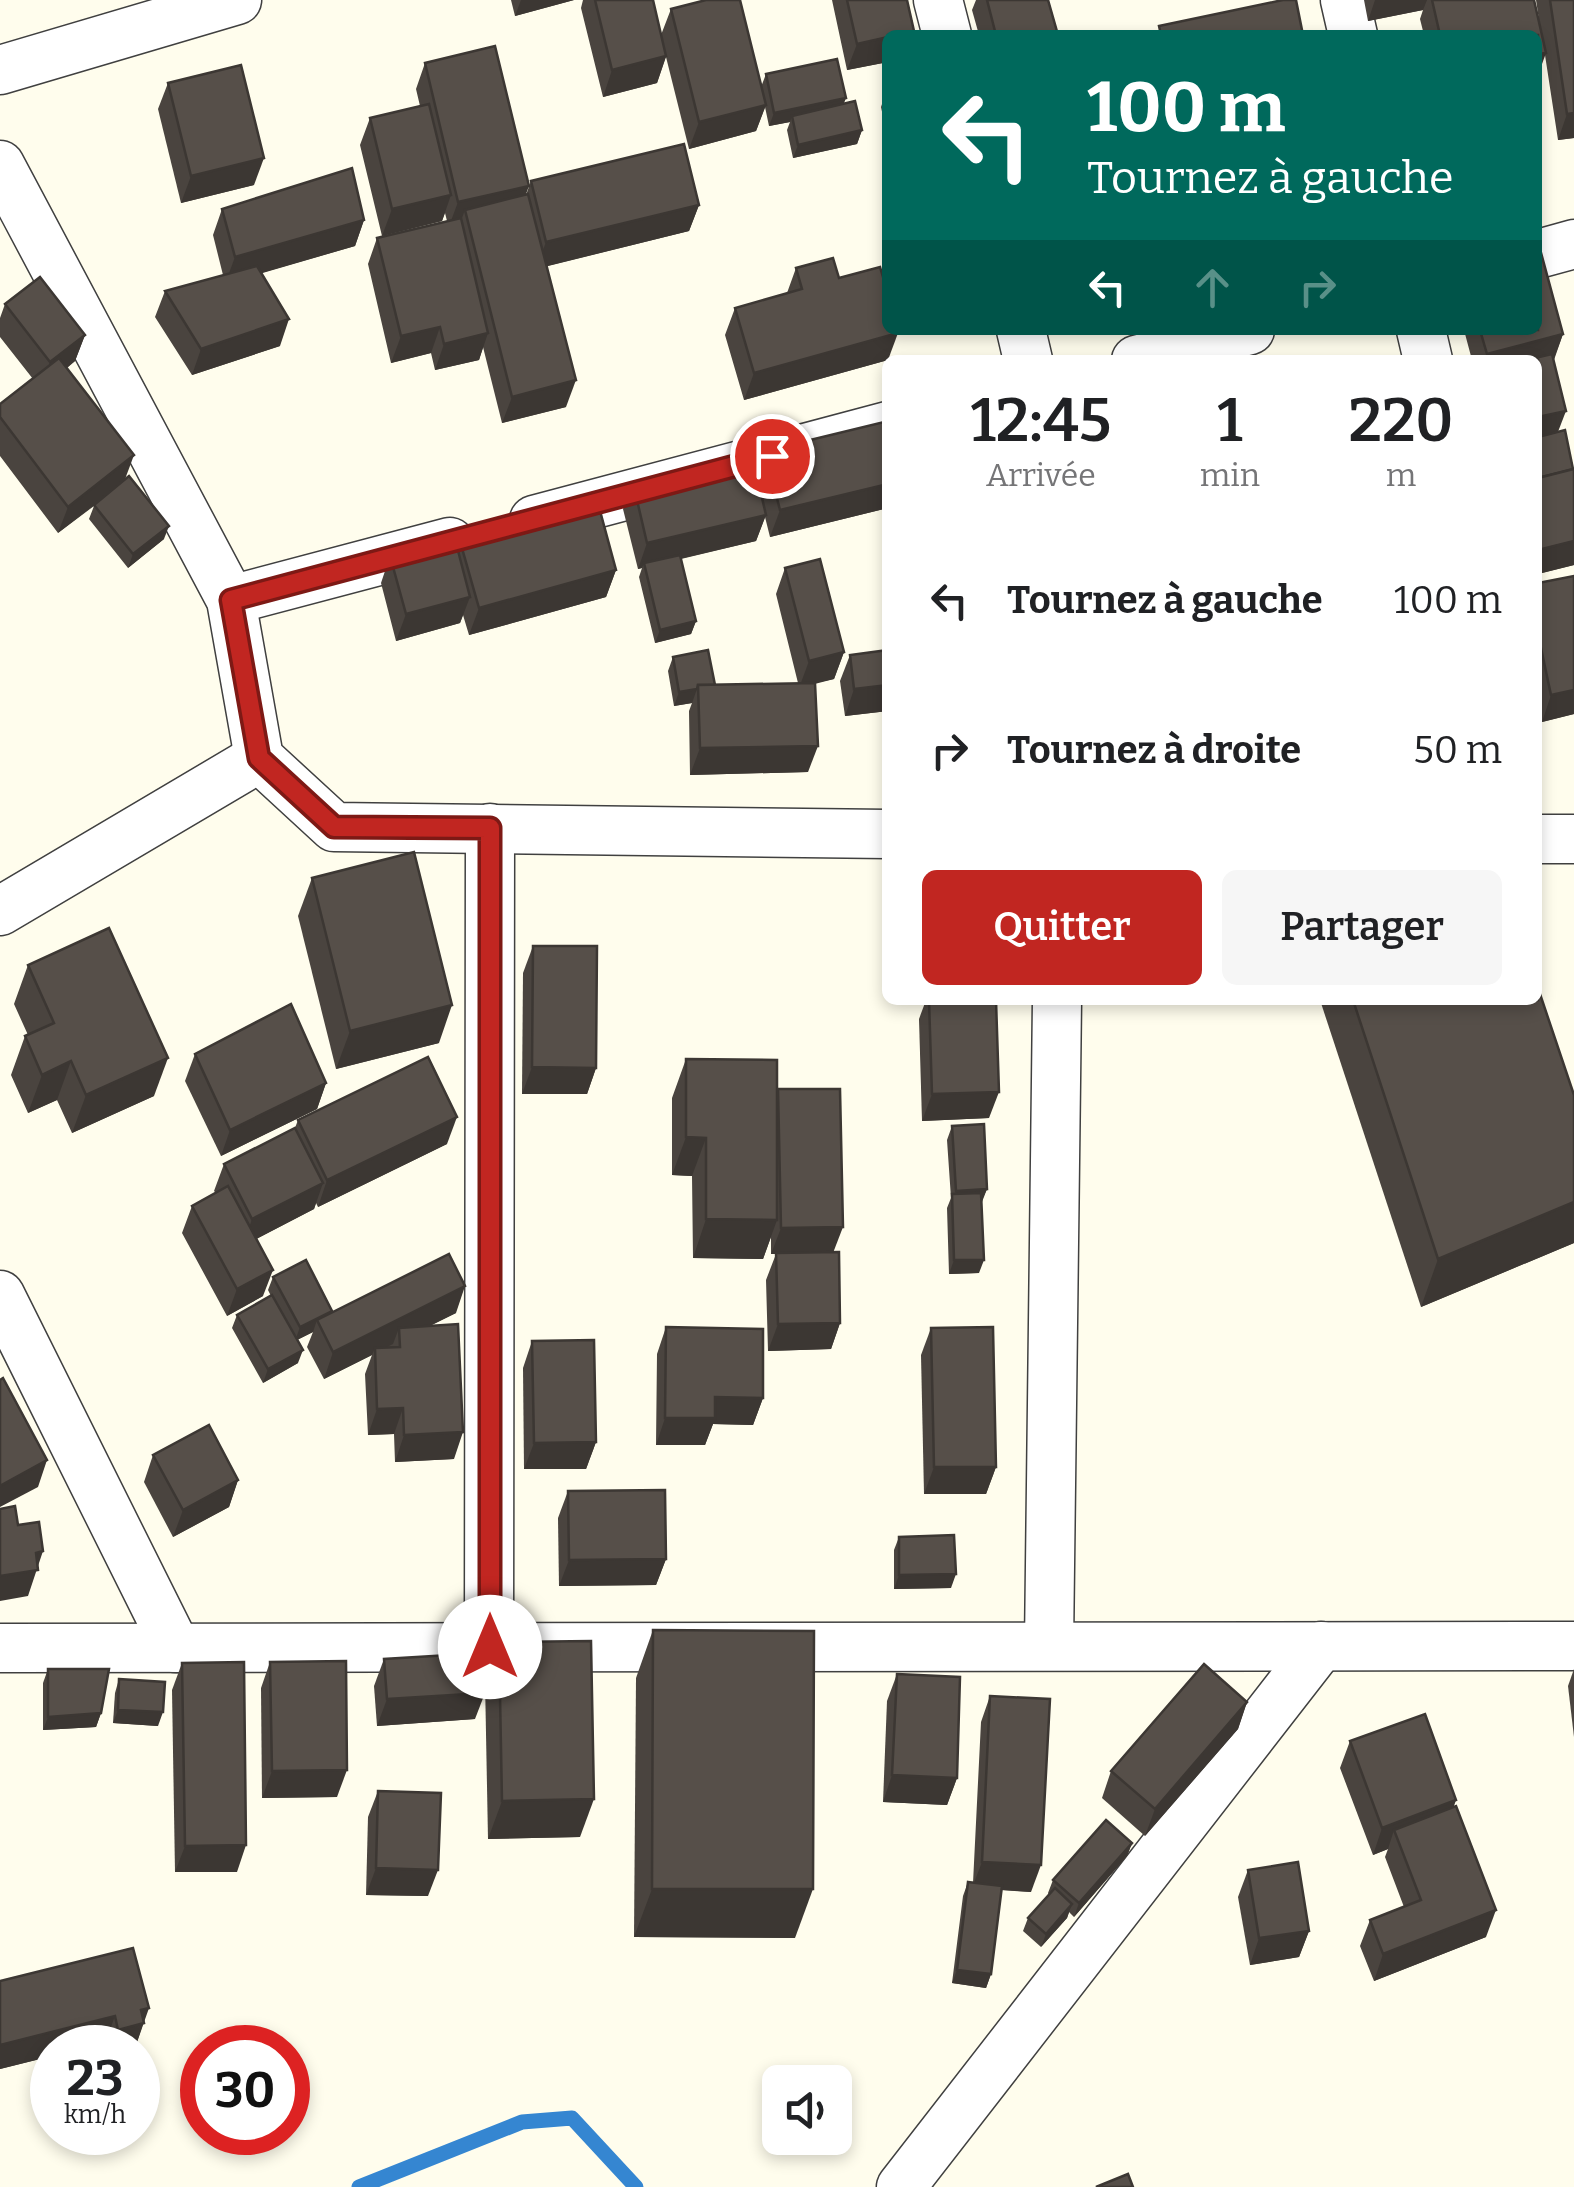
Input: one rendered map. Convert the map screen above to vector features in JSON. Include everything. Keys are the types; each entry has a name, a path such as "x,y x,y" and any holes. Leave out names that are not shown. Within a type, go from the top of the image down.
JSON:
{"street":[{"path":"0,70 237,0"},
{"path":"938,0 946,30"},
{"path":"1345,0 1352,30"},
{"path":"0,165 231,600 259,758 334,827 882,834"},
{"path":"1542,253 1574,244"},
{"path":"1155,355 1231,335"},
{"path":"231,600 882,428"},
{"path":"0,911 259,758"},
{"path":"490,828 490,1647"},
{"path":"1542,839 1574,839"},
{"path":"1049,1646 1057,1005"},
{"path":"0,1295 176,1648"},
{"path":"901,2187 1321,1646"},
{"path":"0,1648 1574,1646"}],"building":[{"path":"595,0 653,0 666,56 612,70"},
{"path":"706,0 740,0 766,105 699,122 671,9"},
{"path":"847,0 907,0 914,30 882,30 882,38 857,44"},
{"path":"987,0 1048,0 1057,30 995,30"},
{"path":"1296,0 1302,30 1160,30 1159,26"},
{"path":"1432,0 1534,0 1541,30 1439,30"},
{"path":"1550,0 1574,0 1574,113 1567,114"},
{"path":"495,46 529,186 458,202 425,63"},
{"path":"837,59 846,98 774,113 766,74"},
{"path":"241,65 264,158 191,176 168,83"},
{"path":"855,101 862,130 798,145 792,116"},
{"path":"429,104 451,195 392,209 370,118"},
{"path":"684,144 699,205 546,242 531,181"},
{"path":"352,168 364,220 235,257 222,209"},
{"path":"528,194 576,380 512,397 465,210"},
{"path":"461,218 488,333 444,344 440,327 401,336 377,238"},
{"path":"1542,256 1563,334 1487,354 1481,335 1542,335"},
{"path":"833,258 839,278 880,267 882,335 891,335 754,373 735,308 802,289 796,268"},
{"path":"257,266 289,319 201,349 165,291"},
{"path":"40,277 85,335 50,362 5,304"},
{"path":"1552,354 1566,411 1542,416 1542,356"},
{"path":"59,358 134,455 68,507 0,417 0,404"},
{"path":"882,422 882,485 780,510 765,451"},
{"path":"1565,430 1573,469 1542,477 1542,436"},
{"path":"752,455 766,515 647,543 633,483"},
{"path":"1574,469 1574,541 1542,549 1542,477"},
{"path":"129,476 169,526 133,554 94,505"},
{"path":"596,496 616,570 479,608 458,534"},
{"path":"455,539 470,597 406,614 390,556"},
{"path":"680,555 696,621 660,630 644,563"},
{"path":"820,559 844,652 809,661 785,568"},
{"path":"1574,576 1574,690 1551,695 1542,653 1542,582"},
{"path":"708,650 715,685 698,685 697,689 679,692 673,657"},
{"path":"882,651 882,686 854,689 850,655"},
{"path":"815,683 818,746 700,748 698,685"},
{"path":"414,852 452,1005 350,1031 312,878"},
{"path":"109,928 168,1058 86,1095 71,1061 42,1075 25,1036 54,1023 28,965"},
{"path":"533,946 597,946 596,1068 532,1067"},
{"path":"1542,1000 1574,1095 1574,1202 1438,1259 1355,1005 1542,1005"},
{"path":"291,1004 326,1083 230,1130 195,1054"},
{"path":"929,1005 996,1005 999,1092 932,1094"},
{"path":"428,1057 457,1117 327,1180 298,1120"},
{"path":"686,1059 777,1060 777,1220 706,1219 706,1138 686,1137"},
{"path":"778,1089 840,1089 843,1227 781,1228"},
{"path":"984,1124 987,1189 956,1191 952,1126"},
{"path":"295,1128 323,1183 252,1219 224,1164"},
{"path":"228,1186 273,1270 237,1289 192,1206"},
{"path":"981,1193 984,1260 954,1260 952,1194"},
{"path":"839,1252 840,1323 778,1324 776,1253"},
{"path":"449,1254 465,1286 333,1352 317,1320"},
{"path":"306,1260 332,1311 300,1327 273,1277"},
{"path":"272,1295 303,1350 268,1369 237,1315"},
{"path":"458,1324 463,1432 404,1435 403,1408 377,1409 375,1348 400,1347 399,1328"},
{"path":"666,1327 763,1329 763,1398 715,1397 715,1418 665,1418"},
{"path":"993,1327 996,1467 934,1467 931,1328"},
{"path":"594,1340 596,1442 534,1443 532,1341"},
{"path":"3,1378 47,1460 0,1486 0,1380"},
{"path":"209,1425 238,1480 183,1510 153,1455"},
{"path":"665,1490 666,1559 569,1560 568,1491"},
{"path":"15,1506 18,1525 39,1522 43,1551 36,1553 38,1570 0,1576 0,1509"},
{"path":"954,1535 956,1574 899,1575 899,1537"},
{"path":"653,1630 814,1631 813,1889 652,1889"},
{"path":"591,1641 594,1799 502,1801 499,1642"},
{"path":"482,1653 485,1693 387,1699 384,1659"},
{"path":"346,1661 347,1770 272,1771 270,1662"},
{"path":"244,1662 246,1845 185,1846 182,1663"},
{"path":"1204,1664 1247,1702 1155,1809 1111,1771"},
{"path":"48,1669 109,1669 101,1713 48,1717"},
{"path":"897,1674 960,1677 957,1778 892,1775"},
{"path":"119,1679 165,1682 163,1712 118,1710"},
{"path":"990,1696 1050,1699 1041,1865 982,1862"},
{"path":"1425,1714 1456,1800 1382,1828 1350,1741"},
{"path":"378,1791 441,1793 438,1870 376,1868"},
{"path":"1456,1806 1496,1910 1383,1954 1370,1920 1421,1900 1394,1830"},
{"path":"1106,1820 1132,1843 1079,1903 1053,1880"},
{"path":"1298,1862 1309,1931 1259,1938 1248,1870"},
{"path":"968,1882 1002,1886 991,1974 957,1970"},
{"path":"1055,1888 1072,1904 1046,1934 1028,1918"},
{"path":"133,1948 149,2008 141,2010 144,2023 137,2025 117,2025 115,2016 79,2025 30,2025 30,2037 0,2045 0,1981"},
{"path":"1128,2174 1133,2187 1096,2187"}],"waterway":[{"path":"359,2187 522,2122 572,2118 636,2187"}],"route":[{"path":"490,1647 490,828 334,827 259,758 231,600 772,456"}]}
